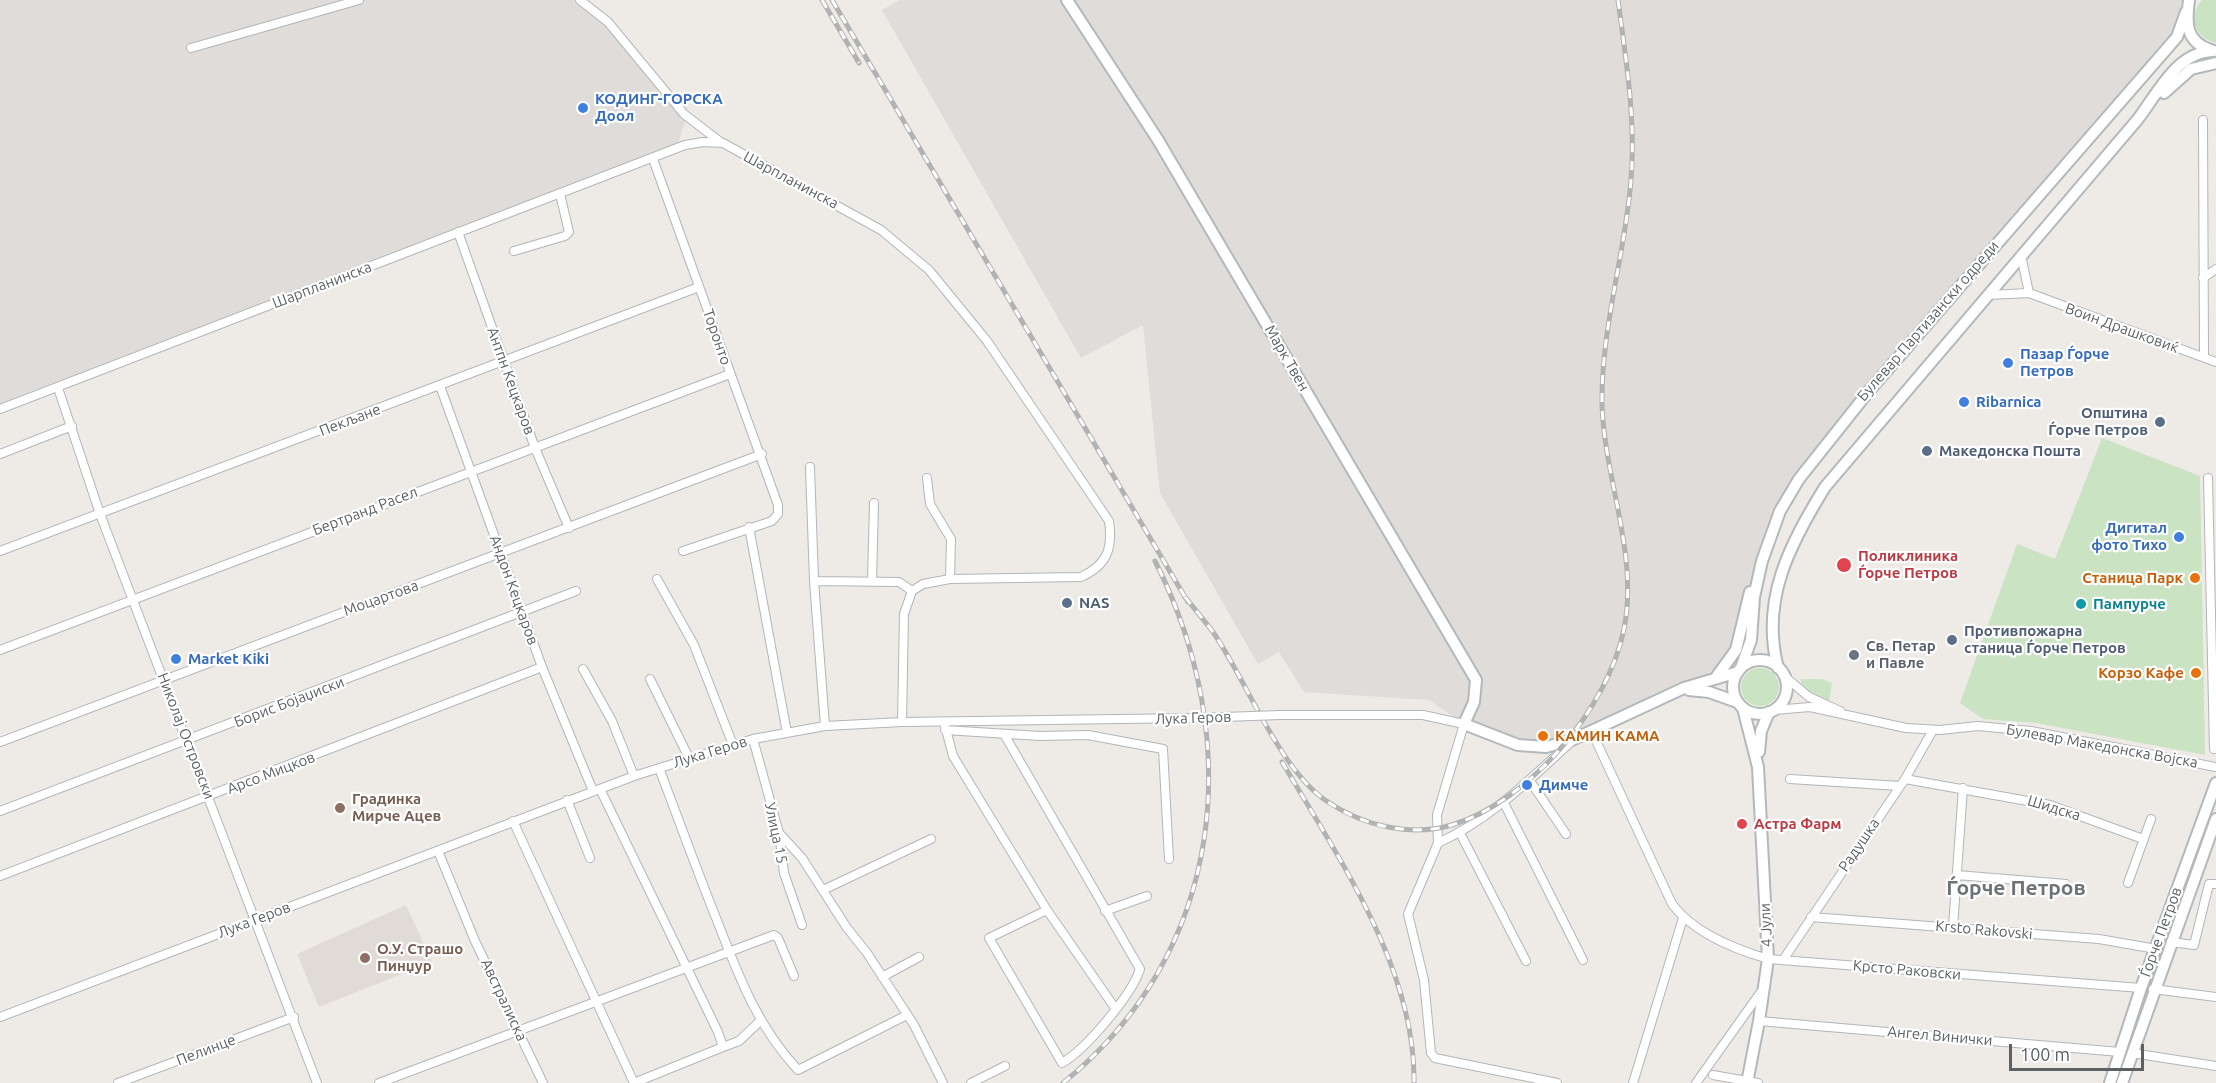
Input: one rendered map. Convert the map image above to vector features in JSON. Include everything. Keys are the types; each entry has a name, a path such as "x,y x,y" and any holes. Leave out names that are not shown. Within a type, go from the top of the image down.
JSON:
{"street":[{"path":"190,48 359,0"},
{"path":"580,0 608,22 684,114 723,143"},
{"name":"Марк Твен","path":"1067,0 1158,140 1476,680 1474,702 1464,724"},
{"path":"2189,4 2187,29 2192,38 2215,55"},
{"name":"Булевар Партизански одреди","path":"1739,670 1751,640 1757,579 1780,511 1812,460 2040,192 2177,37 2189,4"},
{"name":"Булевар Партизански одреди","path":"1781,671 1772,647 1771,615 1781,574 1807,516 1844,462 2150,104 2191,69 2215,55"},
{"path":"2203,120 2204,357"},
{"name":"Шарпланинска","path":"0,409 694,143 723,143 873,225 894,239 929,270 987,341 1109,521 1111,539 1107,553 1098,569 1081,577 950,579 923,584 912,591"},
{"name":"Торонто","path":"653,159 730,374 762,454 778,505 778,514 772,520 749,527"},
{"path":"514,251 565,236 569,232 560,194"},
{"name":"Антпн Кецкаров","path":"458,232 535,447 569,528"},
{"path":"2021,255 2029,293"},
{"path":"2203,278 2216,269"},
{"name":"Пекљане","path":"0,551 699,287"},
{"name":"Воин Драшковиќ","path":"1988,295 2029,293 2216,362"},
{"name":"Бертранд Расел","path":"0,650 730,374"},
{"name":"Андон Кецкаров","path":"440,386 542,667 597,790 652,894 723,1047"},
{"name":"Николај Островски","path":"58,388 100,514 294,1017 317,1083"},
{"path":"0,454 72,426"},
{"name":"Моцартова","path":"0,742 164,678 762,454"},
{"path":"810,467 814,581 825,726"},
{"path":"927,478 930,504 951,539 950,579"},
{"path":"2208,478 2214,749"},
{"path":"872,582 874,503"},
{"path":"683,551 749,527 788,733"},
{"path":"657,579 694,645 733,745"},
{"path":"1715,678 1736,650 1747,601 1757,579"},
{"path":"814,581 899,582 912,591 904,614 902,722"},
{"name":"Борис Бојаџиски","path":"0,811 576,591"},
{"path":"1760,660 1781,671 1786,688 1785,696 1772,711 1756,714 1740,705 1733,687 1739,670 1760,660"},
{"name":"Арсо Мицков","path":"0,876 210,797 542,667"},
{"path":"583,669 612,721 634,776"},
{"name":"Лука Геров","path":"0,1017 567,800 634,776 753,739 825,726 902,722 944,726 1281,715 1423,715 1464,724 1518,745 1546,747 1572,740 1671,693 1739,670"},
{"name":"Булевар Македонска Војска","path":"1781,671 1809,697 1846,714"},
{"path":"650,679 689,758"},
{"name":"Лука Геров","path":"1671,693 1697,690 1740,705"},
{"name":"4 Јули","path":"1740,705 1758,767"},
{"name":"Булевар Македонска Војска","path":"1772,711 1803,707 1906,728 1933,730 1978,726 2031,730 2216,767"},
{"name":"4 Јули","path":"1751,1082 1768,959 1758,767 1760,735 1772,711"},
{"path":"1464,724 1437,814 1438,843 1408,914 1424,980 1431,1053 1435,1058 1557,1083"},
{"path":"1115,1008 1047,910 953,756 944,726 1004,734 1088,735 1163,749 1169,859"},
{"name":"Радушка","path":"1783,960 1902,783 1933,730"},
{"path":"1004,734 1140,969 1115,1008 1084,1047 1062,1063 989,938 1047,910"},
{"name":"Улица 15","path":"753,739 779,833 784,873 802,925"},
{"path":"1438,843 1460,833 1504,803 1572,740"},
{"path":"1597,743 1672,904 1683,918 1633,1083"},
{"path":"659,768 728,950 759,1022 777,1048 798,1070 907,1015"},
{"name":"Шидска","path":"1790,778 1963,788 2050,805 2144,839"},
{"path":"1530,781 1566,834"},
{"name":"Ѓорче Петров","path":"2122,1083 2126,1053 2141,988 2216,783"},
{"path":"1953,927 1963,788"},
{"path":"567,800 590,858"},
{"path":"1504,803 1583,960"},
{"path":"2128,883 2151,819"},
{"name":"Ѓорче Петров","path":"2110,1083 2126,1053 2153,989 2216,819"},
{"path":"513,821 634,1083 739,1041 759,1022"},
{"path":"779,833 802,858 907,1015 943,1083"},
{"path":"1460,833 1526,961"},
{"path":"823,890 931,839"},
{"name":"Австралиска","path":"438,850 475,941 543,1083"},
{"path":"1957,875 2066,884"},
{"path":"2171,942 2194,945 2209,884 2216,884"},
{"path":"1105,911 1147,896"},
{"name":"Krsto Rakovski","path":"1811,917 2099,939 2156,949"},
{"name":"Крсто Раковски","path":"1683,918 1727,943 1768,959 2141,988"},
{"path":"379,1083 728,950 774,935 778,938 794,976"},
{"path":"882,977 919,957"},
{"path":"1696,1083 1765,986"},
{"path":"2153,989 2216,998"},
{"name":"Пелинце","path":"118,1083 294,1017"},
{"name":"Ангел Винички","path":"1760,1021 2126,1053 2216,1066"},
{"path":"970,1083 1005,1066"},
{"path":"1713,1075 1751,1082"}],"shaded area":[{"path":"0,0 581,0 596,11 684,114 685,122 676,149 0,409"},
{"path":"900,0 2189,0 2189,4 2180,4 2186,12 2177,37 2078,148 1789,495 1739,638 1715,678 1546,747 1464,724 1429,700 1304,692 1279,652 1258,664 1160,493 1143,325 1081,358 882,10"},
{"name":"О.У. Страшо Пинџур","path":"406,905 432,962 319,1007 297,954"}],"green space":[{"path":"2202,0 2216,0 2216,43 2203,36 2196,26 2195,13"},
{"path":"2102,438 2200,476 2205,755 2036,723 1983,719 1960,703 2017,544 2055,559"},
{"path":"1760,668 1774,673 1779,687 1774,701 1760,706 1746,701 1741,687 1746,673"},
{"path":"1801,679 1822,679 1832,683 1829,701 1816,696 1801,684"}],"railway":[{"path":"822,0 859,63"},
{"path":"832,0 1188,602"},
{"path":"1185,597 1226,652 1265,723 1294,769 1310,788 1328,802 1372,823 1420,830 1452,825 1481,813 1510,795 1536,773 1561,748 1583,719 1601,690 1615,659 1624,629 1627,601 1624,545 1608,460 1602,404 1605,347 1628,208 1632,157 1629,90 1618,0"},
{"path":"1063,1083 1117,1030 1159,971 1187,908 1204,840 1209,771 1202,700 1184,630 1155,561"},
{"path":"1282,762 1349,875 1388,956 1402,998 1411,1040 1414,1083"}],"place":[{"name":"КОДИНГ-ГОРСКА Доол","path":"583,108"},
{"name":"Пазар Ѓорче Петров","path":"2008,363"},
{"name":"Ribarnica","path":"1964,402"},
{"name":"Општина Ѓорче Петров","path":"2160,422"},
{"name":"Македонска Пошта","path":"1927,451"},
{"name":"Дигитал фото Тихо","path":"2179,537"},
{"name":"Поликлиника Ѓорче Петров","path":"1844,565"},
{"name":"Станица Парк","path":"2195,578"},
{"name":"NAS","path":"1067,603"},
{"name":"Пампурче","path":"2081,604"},
{"name":"Противпожарна станица Ѓорче Петров","path":"1952,640"},
{"name":"Св. Петар и Павле","path":"1854,655"},
{"name":"Market Kiki","path":"176,659"},
{"name":"Корзо Кафе","path":"2196,673"},
{"name":"КАМИН КАМА","path":"1543,736"},
{"name":"Димче","path":"1527,785"},
{"name":"Градинка Мирче Ацев","path":"340,808"},
{"name":"Астра Фарм","path":"1742,824"},
{"name":"О.У. Страшо Пинџур","path":"365,958"}],"district":[{"name":"Ѓорче Петров","path":"2016,888"}]}
